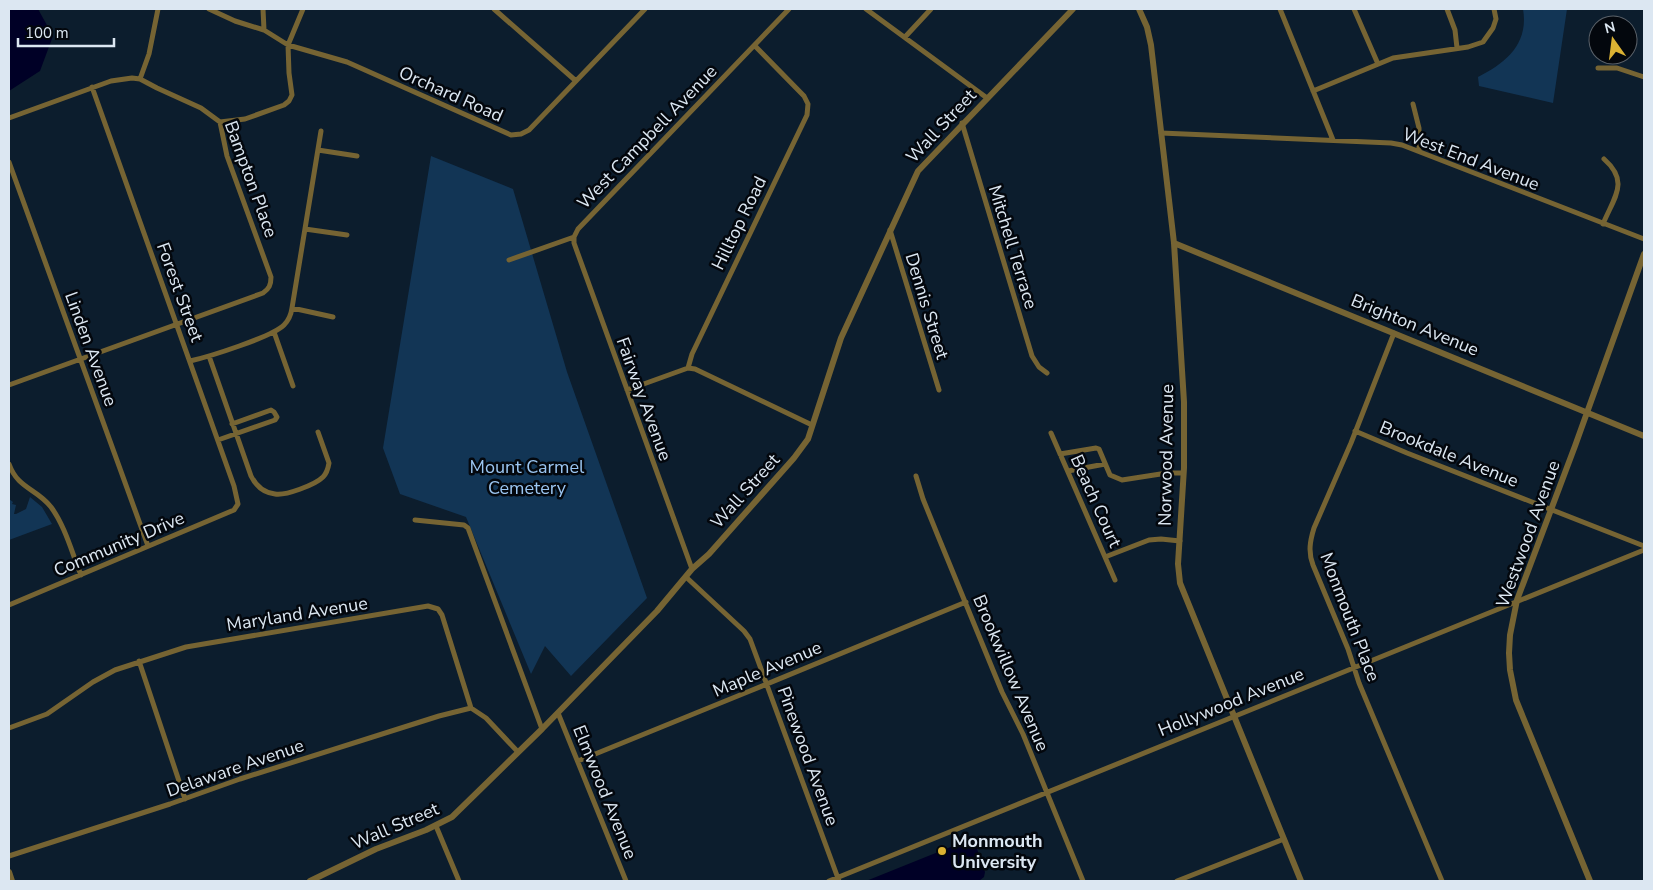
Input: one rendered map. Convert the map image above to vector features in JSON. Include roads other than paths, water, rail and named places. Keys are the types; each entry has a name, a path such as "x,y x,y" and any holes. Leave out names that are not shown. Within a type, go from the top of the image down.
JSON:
{"street":[{"path":"9,118 92,87 116,80 140,78 149,54 158,9"},
{"name":"Orchard Road","path":"209,9 264,30 288,45 347,62 511,135 521,134 528,130 644,9"},
{"path":"263,9 264,30"},
{"path":"220,122 245,119 290,101 292,92 288,45 303,9"},
{"path":"494,9 576,81"},
{"name":"West Campbell Avenue","path":"574,237 578,229 789,9"},
{"path":"866,9 987,98"},
{"path":"905,37 931,9"},
{"name":"Wall Street","path":"310,881 376,849 452,818 657,611 692,569 709,554 794,458 806,443 841,338 918,171 1073,9"},
{"name":"Norwood Avenue","path":"1139,9 1151,45 1174,243 1184,402 1183,473 1178,564 1180,583 1301,881"},
{"path":"1354,9 1378,64"},
{"path":"1447,9 1455,30 1457,48"},
{"path":"1313,90 1378,64 1407,56 1476,45 1483,42 1493,28 1496,19 1494,9"},
{"path":"1283,10 1333,140"},
{"name":"Hilltop Road","path":"688,368 692,354 808,112 808,104 804,96 755,46"},
{"path":"1598,68 1617,68 1644,77"},
{"name":"Bampton Place","path":"140,78 157,88 202,108 220,122 227,156 271,277 271,284 263,293 177,324"},
{"name":"Forest Street","path":"92,87 218,440 234,486 238,506"},
{"path":"1413,104 1419,128 1419,151"},
{"name":"Mitchell Terrace","path":"962,124 1032,356 1039,367 1047,373"},
{"name":"Bampton Place","path":"190,361 274,332 283,327 288,321 292,308 321,131"},
{"name":"West End Avenue","path":"1161,133 1391,143 1419,151 1644,239"},
{"path":"318,150 357,156"},
{"path":"1604,159 1616,171 1619,184 1604,224"},
{"name":"Linden Avenue","path":"9,162 148,546"},
{"name":"Dennis Street","path":"890,229 939,390"},
{"path":"305,230 347,236"},
{"path":"509,260 574,237"},
{"name":"Fairway Avenue","path":"574,237 574,243 692,569"},
{"name":"Brighton Avenue","path":"1174,243 1644,436"},
{"name":"Westwood Avenue","path":"1590,881 1514,694 1510,670 1510,636 1517,600 1644,254"},
{"path":"292,308 333,317"},
{"path":"9,385 177,324"},
{"path":"274,332 293,386"},
{"name":"Monmouth Place","path":"1394,333 1356,431 1314,528 1310,554 1442,881"},
{"path":"209,356 254,481 263,490 279,494 313,483 327,473 328,459 318,432"},
{"path":"627,390 688,368 812,424"},
{"path":"218,440 236,435 277,418 271,410 232,424"},
{"name":"Brookdale Avenue","path":"1356,431 1644,546"},
{"name":"Beach Court","path":"1051,433 1116,580"},
{"path":"1060,454 1096,448 1112,477 1122,480 1167,473 1183,473"},
{"path":"9,464 19,482 42,498 54,513 81,575"},
{"path":"1068,471 1105,464"},
{"name":"Brookwillow Avenue","path":"916,476 923,499 1002,692 1023,734 1083,881"},
{"name":"Community Drive","path":"9,605 234,510 238,506"},
{"path":"415,520 464,525 468,528 542,729"},
{"path":"1105,557 1149,540 1180,541"},
{"name":"Hollywood Avenue","path":"829,881 839,879 1047,792 1644,550"},
{"name":"Pinewood Avenue","path":"686,577 746,634 752,644 839,879"},
{"name":"Maple Avenue","path":"578,761 966,602"},
{"name":"Maryland Avenue","path":"9,728 40,717 101,677 139,662 193,645 425,606 440,610 444,618 472,708"},
{"path":"139,662 185,799"},
{"path":"472,708 486,718 518,752"},
{"name":"Delaware Avenue","path":"9,856 185,799 267,770 439,716 472,708"},
{"name":"Elmwood Avenue","path":"558,713 626,881"},
{"path":"436,826 460,881"},
{"path":"1177,881 1284,839"},
{"path":"9,872 12,881"}],"place":[{"name":"Monmouth University","path":"942,851"}],"park label":[{"name":"Mount Carmel Cemetery","path":"527,477"}]}
